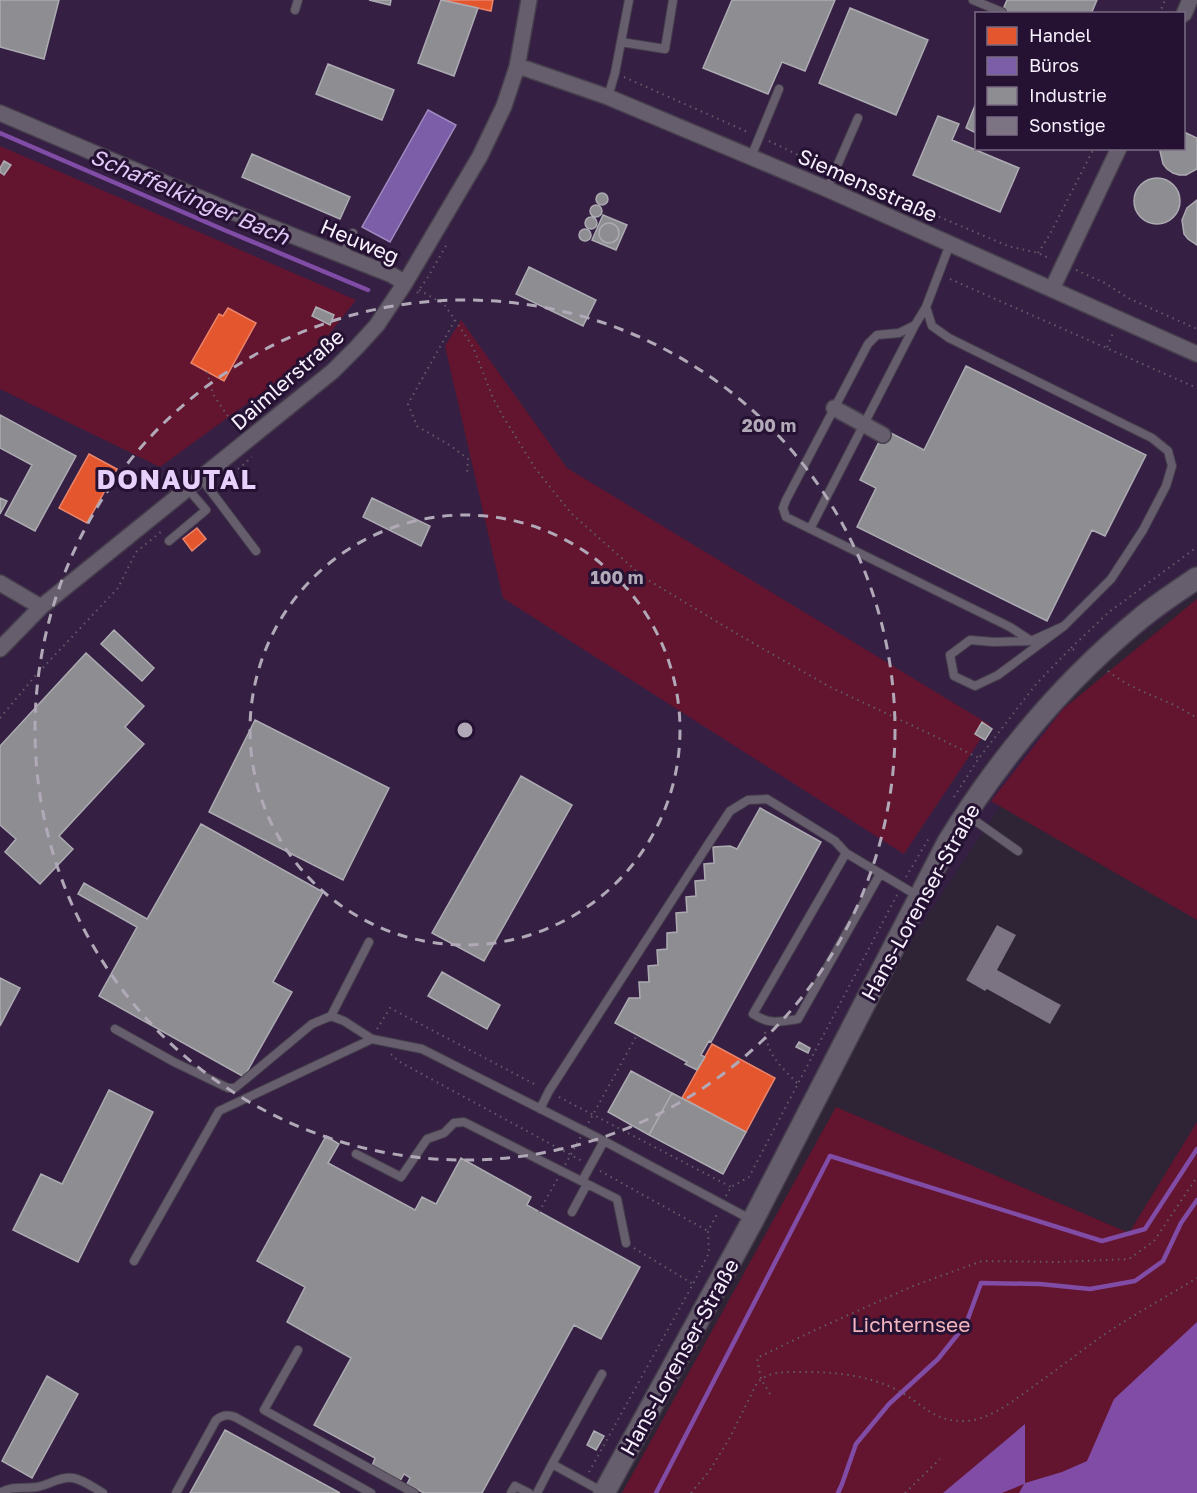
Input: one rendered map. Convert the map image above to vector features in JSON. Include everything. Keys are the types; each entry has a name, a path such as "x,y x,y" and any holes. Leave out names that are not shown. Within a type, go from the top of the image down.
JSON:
{"street":[{"name":"Daimlerstraße","path":"0,649 41,607 333,371 376,324 405,283 480,156 504,106 517,67 529,0"},
{"name":"Siemensstraße","path":"517,67 608,97 827,189 1197,354"},
{"name":"Heuweg","path":"0,113 233,212 392,275 405,283"},
{"path":"1052,289 1118,150"},
{"path":"834,408 883,435"},
{"name":"Hans-Lorenser-Straße","path":"604,1493 753,1220 910,892 948,842 960,806 1052,701 1094,660 1142,617 1197,578"},
{"path":"0,584 41,607"}],"lane":[{"path":"295,10 298,0"},
{"path":"608,97 629,0"},
{"path":"621,42 665,49 673,0"},
{"path":"973,0 1002,12"},
{"path":"751,157 779,89"},
{"path":"827,189 858,118"},
{"path":"343,255 353,233"},
{"path":"810,529 926,307 950,244"},
{"path":"926,307 932,326 949,338 1152,438 1168,451 1172,466 1166,486 1143,530 1112,579 1064,626 999,675 975,686 954,676 950,655 970,640 1031,641 1064,626"},
{"path":"915,325 899,333 877,334 868,344 783,508 786,517 1010,627 1031,641"},
{"path":"201,478 256,551"},
{"path":"169,541 206,510 188,489"},
{"path":"540,1109 555,1081 730,811 748,800 767,799 836,841 846,853 910,892"},
{"path":"960,806 1018,851"},
{"path":"846,853 753,1014 763,1021 776,1023 798,1019 880,874"},
{"path":"115,1029 228,1088 235,1088 312,1024 331,1016 369,942"},
{"path":"331,1016 344,1021 372,1039 422,1049 753,1220"},
{"path":"134,1262 219,1111 372,1039"},
{"path":"356,1154 401,1177 427,1138 444,1133 454,1124 464,1122 617,1199 626,1243"},
{"path":"572,1212 604,1141"},
{"path":"298,1350 264,1410 414,1493"},
{"path":"537,1493 602,1374"},
{"path":"176,1493 216,1420 228,1415 371,1493"},
{"path":"552,1464 604,1493"},
{"path":"0,1493 11,1488 38,1487 71,1478 80,1480 103,1493"},
{"path":"511,1493 514,1486 529,1493"}],"path":[{"path":"615,73 834,172 1008,246 1038,253 1105,283 1128,298 1197,329"},
{"path":"1038,253 1093,150"},
{"path":"939,274 1197,388"},
{"path":"420,290 444,304 473,347 493,398 535,468 572,514 643,577 830,687 979,758"},
{"path":"455,320 408,404 417,426 468,459 467,475"},
{"path":"207,372 213,394 235,427"},
{"path":"960,806 979,758 1037,682 1109,612 1197,546"},
{"path":"1071,648 1094,660 1121,681 1197,718"},
{"path":"584,1481 709,1253 708,1231 731,1187 749,1177 798,1084 910,892 910,867 929,837"},
{"path":"763,1021 769,1051 798,1084"},
{"path":"539,1212 637,1035"},
{"path":"770,1394 761,1378 757,1358 913,1286 982,1261 1060,1262 1129,1259 1154,1241 1197,1177"},
{"path":"626,1243 693,1284"},
{"path":"691,1493 711,1470 761,1378 786,1372 844,1373 894,1388 936,1416 952,1421 969,1421 993,1412 1018,1397 1111,1330 1197,1278"},
{"path":"905,1493 940,1459"}],"shaded area":[{"path":"0,0 1197,0 1197,593 1085,678 906,948 618,1493 0,1493"},
{"path":"1197,1322 1197,1493 1019,1493 1024,1484 1002,1493 943,1493 1025,1424 1025,1483 1062,1472 1087,1461 1114,1399"}],"green space":[{"path":"0,146 356,300 311,357 160,467 0,389"},
{"path":"461,320 567,468 990,725 904,854 503,598 445,346"},
{"path":"1197,599 1197,920 991,801 1063,709"},
{"name":"Lichternsee","path":"836,1107 1129,1233 1197,1122 1197,1493 622,1493"}],"building: Handel":[{"path":"442,0 493,0 491,11"},
{"path":"228,308 256,323 224,381 191,363 219,314 223,316"},
{"path":"89,454 117,469 87,523 59,508"},
{"path":"197,528 206,539 192,551 183,539"},
{"path":"712,1044 775,1078 746,1132 682,1098"}],"building: Büros":[{"path":"428,110 456,125 390,242 362,227"}],"building: Industrie":[{"path":"0,0 59,0 44,59 0,47"},
{"path":"369,0 391,0 390,5"},
{"path":"441,0 478,8 454,76 418,63"},
{"path":"732,0 835,0 805,71 782,62 768,94 703,68"},
{"path":"1007,0 1097,0 1092,12 1002,12"},
{"path":"850,8 928,40 896,115 819,83"},
{"path":"328,64 394,90 382,120 316,94"},
{"path":"975,106 975,132 966,128"},
{"path":"938,116 959,124 952,140 1019,168 1000,212 913,175"},
{"path":"1185,132 1197,138 1197,169 1186,175 1173,173 1163,164 1160,151 1185,150"},
{"path":"252,154 350,197 340,219 242,177"},
{"path":"4,161 11,165 4,175 0,172 0,168"},
{"path":"1157,178 1173,185 1180,201 1173,217 1157,224 1141,217 1134,201 1141,185"},
{"path":"602,193 608,199 602,205 596,199"},
{"path":"1197,200 1197,245 1184,234 1182,220 1187,208"},
{"path":"596,205 602,211 596,217 590,211"},
{"path":"603,215 627,225 616,250 592,240"},
{"path":"591,217 597,223 591,229 585,223"},
{"path":"609,223 616,226 619,233 616,240 609,243 602,240 599,233 602,226"},
{"path":"585,229 591,235 585,241 579,235"},
{"path":"529,267 596,300 583,326 516,294"},
{"path":"316,307 334,315 330,325 312,316"},
{"path":"966,366 1146,455 1105,536 1092,530 1047,621 857,527 876,488 860,480 885,430 924,450"},
{"path":"0,415 76,456 35,531 5,515 32,465 0,448"},
{"path":"0,498 7,501 0,514"},
{"path":"372,498 430,526 421,546 363,517"},
{"path":"114,630 154,668 142,681 101,644"},
{"path":"86,653 144,706 125,727 144,744 59,836 73,849 40,884 5,852 16,839 0,825 0,746"},
{"path":"255,720 389,788 343,880 209,812"},
{"path":"982,722 992,729 985,740 975,734"},
{"path":"521,776 572,805 484,961 432,933"},
{"path":"760,808 821,842 711,1042 709,1041 701,1055 705,1057 697,1070 685,1064 687,1062 615,1023 629,998 640,998 639,982 649,982 648,966 658,965 657,950 667,949 667,933 677,932 676,913 687,912 686,897 696,896 695,881 705,880 704,864 714,863 713,847 730,846 737,849"},
{"path":"201,824 323,892 273,982 292,992 244,1077 99,996 137,927 78,894 84,883 147,919"},
{"path":"442,972 500,1005 487,1029 428,996"},
{"path":"0,978 20,988 0,1026"},
{"path":"799,1042 810,1048 808,1053 796,1047"},
{"path":"631,1071 672,1093 649,1135 608,1112"},
{"path":"109,1090 153,1112 78,1262 13,1230 41,1174 62,1184"},
{"path":"672,1093 746,1132 723,1174 649,1135"},
{"path":"326,1136 339,1144 328,1163 415,1210 422,1197 436,1204 461,1158 531,1197 527,1205 640,1267 601,1339 574,1325 482,1493 424,1493 407,1484 410,1478 404,1474 400,1481 372,1466 375,1458 314,1425 351,1358 287,1322 305,1287 257,1261"},
{"path":"47,1376 78,1394 32,1478 2,1461"},
{"path":"225,1430 340,1493 190,1493"},
{"path":"594,1431 604,1436 596,1450 587,1445"}],"building: Sonstige":[{"path":"997,925 1016,935 997,970 1061,1005 1050,1024 966,980"}],"waterway":[{"name":"Schaffelkinger Bach","path":"0,133 368,290"},
{"path":"656,1493 830,1156 1102,1241 1145,1229 1197,1149"},
{"path":"838,1493 856,1444 889,1404 938,1359 966,1324 981,1283 1040,1284 1090,1289 1135,1281 1163,1261 1181,1223 1197,1200"}],"district":[{"name":"DONAUTAL","path":"177,479"}]}
